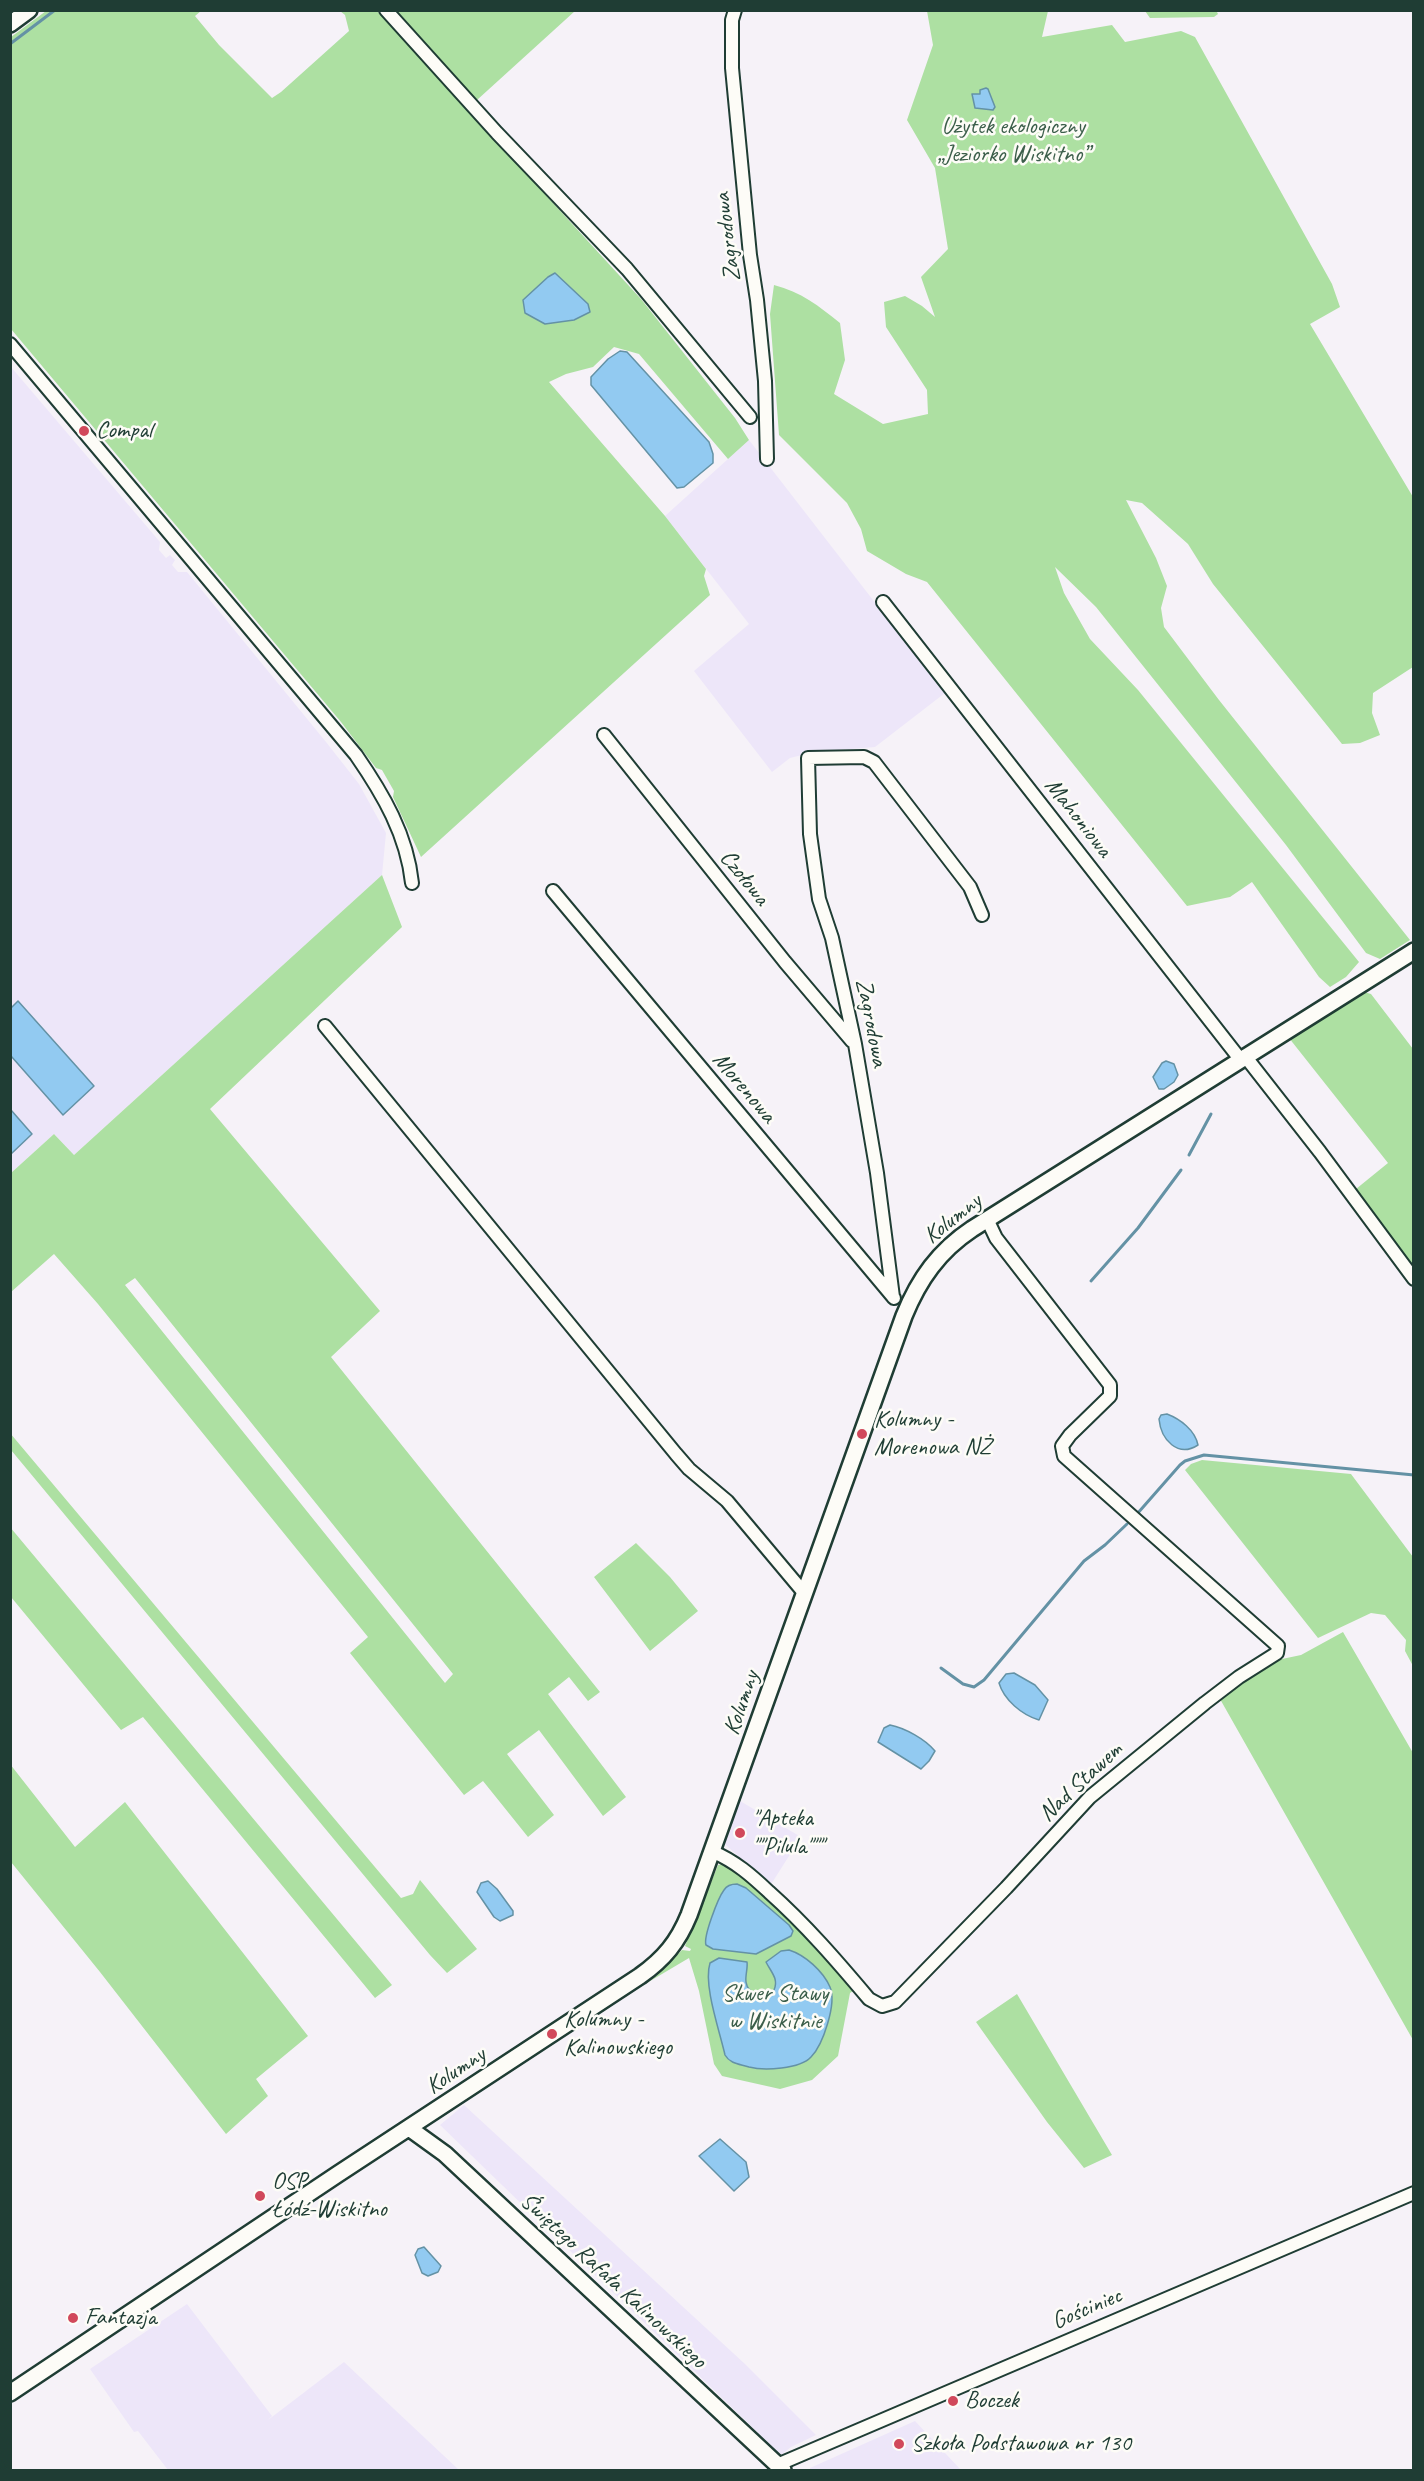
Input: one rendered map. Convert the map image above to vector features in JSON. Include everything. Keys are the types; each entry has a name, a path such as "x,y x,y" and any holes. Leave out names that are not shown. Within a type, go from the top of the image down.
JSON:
{"street":[{"path":"10,24 29,10"},
{"path":"386,10 497,133 627,268 750,417"},
{"name":"Zagrodowa","path":"735,10 732,20 732,68 765,381 767,459"},
{"path":"10,344 356,755 380,792 400,832 408,858 412,883"},
{"name":"Mahoniowa","path":"883,602 1243,1058 1320,1152 1413,1279"},
{"name":"Czołowa","path":"604,735 784,962 855,1044"},
{"name":"Zagrodowa","path":"893,1297 877,1173 855,1044 832,938 819,899 810,834 808,758 864,757 874,762 970,887 982,915"},
{"name":"Morenowa","path":"553,891 893,1297 908,1306"},
{"name":"Kolumny","path":"10,2393 658,1962 679,1938 713,1852 908,1306 922,1278 944,1251 987,1219 1413,951"},
{"path":"325,1026 676,1454 689,1469 727,1500 805,1594"},
{"name":"Nad Stawem","path":"713,1852 751,1875 800,1919 869,2000 882,2006 890,2005 903,1995 1006,1888 1090,1797 1205,1702 1277,1653 1276,1641 1231,1605 1062,1452 1062,1446 1070,1435 1110,1396 1110,1385 996,1238 987,1219"},
{"name":"Świętego Rafała Kalinowskiego","path":"409,2128 445,2154 780,2468"},
{"name":"Gościniec","path":"780,2468 1413,2193"}],"shaded area":[{"path":"11,367 160,542 159,550 166,558 170,555 175,560 172,565 178,572 187,572 326,742 359,784 386,833 382,875 74,1155 54,1134 11,1173"},
{"path":"749,440 945,693 875,747 814,752 790,758 772,772 694,671 749,624 665,516"},
{"path":"740,1801 801,1837 770,1886 725,1844"},
{"path":"464,2105 745,2364 816,2435 791,2447 781,2455 440,2125"},
{"path":"187,2304 272,2416 268,2420 344,2362 459,2470 168,2470 138,2431 134,2432 90,2369"},
{"name":"Szkoła Podstawowa nr 130","path":"915,2421 961,2470 810,2470 810,2468"}],"green space":[{"path":"1216,10 1218,14 1214,17 1150,18 1145,11"},
{"path":"46,11 201,11 195,16 219,45 272,98 349,31 345,15 340,11 377,11 641,299 735,418 749,440 728,459 639,354 614,347 593,367 566,374 549,382 665,516 706,569 704,576 710,595 421,857 393,797 394,791 382,770 376,768 341,722 11,329 11,37"},
{"path":"397,11 575,11 477,100"},
{"name":"Użytek ekologiczny „Jeziorko Wiskitno”","path":"927,11 1048,11 1042,37 1112,25 1125,42 1181,31 1195,37 1332,284 1340,307 1310,324 1413,497 1413,667 1373,693 1372,713 1380,735 1360,743 1342,744 1213,584 1188,544 1142,503 1126,500 1156,558 1167,586 1161,608 1164,627 1219,700 1410,940 1380,959 1366,953 1286,845 1096,607 1055,567 1064,593 1090,639 1138,690 1359,962 1346,977 1330,987 1319,977 1252,882 1230,897 1187,906 927,582 906,574 867,551 861,529 847,503 779,435 770,314 774,285 817,305 840,323 845,360 834,394 883,424 928,414 927,390 886,327 884,302 905,296 935,317 921,277 948,249 935,168 907,120 933,45"},
{"path":"382,875 402,927 210,1109 380,1311 331,1357 600,1692 588,1701 569,1677 548,1694 626,1797 603,1816 539,1730 507,1754 554,1815 528,1837 483,1781 464,1795 350,1653 368,1637 98,1304 54,1254 11,1292 11,1173 54,1134 74,1155","holes":["135,1278 453,1674 445,1683 125,1285"]},
{"path":"1364,992 1371,994 1413,1049 1413,1272 1356,1189 1388,1163 1289,1038"},
{"path":"10,1433 401,1898 413,1894 420,1880 477,1949 447,1973 430,1955 11,1450"},
{"path":"1202,1460 1351,1474 1413,1557 1413,1666 1405,1651 1406,1640 1385,1615 1371,1613 1318,1638 1185,1470 1191,1464"},
{"path":"10,1527 392,1985 375,1998 143,1717 121,1730 11,1597"},
{"path":"636,1543 670,1577 698,1611 650,1651 594,1577"},
{"path":"1343,1632 1413,1753 1413,2040 1220,1699 1245,1680 1282,1659 1301,1655"},
{"path":"10,1764 75,1847 125,1802 308,2036 256,2079 268,2096 226,2134 11,1862"},
{"name":"Skwer Stawy w Wiskitnie","path":"728,1863 793,1917 849,1981 853,1991 850,1993 838,2056 812,2080 780,2089 722,2076 714,2064 699,1991 689,1958 635,1990 656,1976 682,1950 690,1951 691,1949 685,1946 718,1865"},
{"path":"1017,1994 1112,2155 1084,2168 1047,2122 976,2022"}],"water":[{"path":"986,88 995,107 993,110 975,108 972,94 980,94 980,90"},
{"path":"555,273 588,304 590,312 574,320 545,324 525,313 523,300"},
{"path":"620,351 627,352 709,442 713,463 684,487 677,488 591,385 591,377 608,359"},
{"path":"18,1001 94,1086 63,1115 11,1056 11,1008"},
{"path":"1166,1061 1174,1064 1178,1075 1174,1082 1164,1089 1159,1089 1153,1077 1162,1063"},
{"path":"11,1110 32,1134 11,1154"},
{"path":"1167,1414 1186,1426 1194,1435 1198,1445 1184,1449 1177,1448 1167,1440 1160,1427 1159,1419 1161,1415"},
{"path":"1014,1673 1035,1685 1048,1700 1039,1720 1014,1706 1001,1689 999,1683 1006,1674"},
{"path":"890,1725 914,1735 935,1751 921,1769 878,1742 884,1728"},
{"path":"488,1881 497,1889 513,1911 513,1915 500,1921 494,1917 477,1892 481,1883"},
{"path":"737,1884 746,1888 789,1925 793,1931 791,1936 756,1954 713,1949 706,1945 709,1926 721,1894 728,1886"},
{"path":"789,1950 813,1964 823,1975 832,1994 828,2024 816,2051 806,2061 799,2064 772,2069 732,2062 725,2055 713,2009 708,1972 710,1963 719,1958 747,1962 747,1987 753,1993 766,1994 774,1990 776,1982 766,1962 781,1951"},
{"path":"720,2139 746,2162 749,2177 734,2191 699,2156"},
{"path":"424,2247 441,2266 438,2272 428,2276 422,2273 415,2255 418,2249"}],"waterway":[{"path":"10,44 55,10"},
{"path":"1189,1155 1211,1114"},
{"path":"1091,1281 1138,1228 1181,1170"},
{"path":"1137,1514 1180,1465 1204,1455 1414,1475"},
{"path":"941,1668 963,1684 974,1687 984,1680 1084,1561 1127,1524"}],"place":[{"name":"Compal","path":"84,431"},
{"name":"Kolumny - Morenowa NŻ","path":"862,1434"},
{"name":"\"Apteka \"\"Pilula\"\"\"","path":"740,1833"},
{"name":"Kolumny - Kalinowskiego","path":"552,2034"},
{"name":"OSP Łódź-Wiskitno","path":"260,2196"},
{"name":"Fantazja","path":"73,2318"},
{"name":"Boczek","path":"953,2401"},
{"name":"Szkoła Podstawowa nr 130","path":"899,2444"}]}
